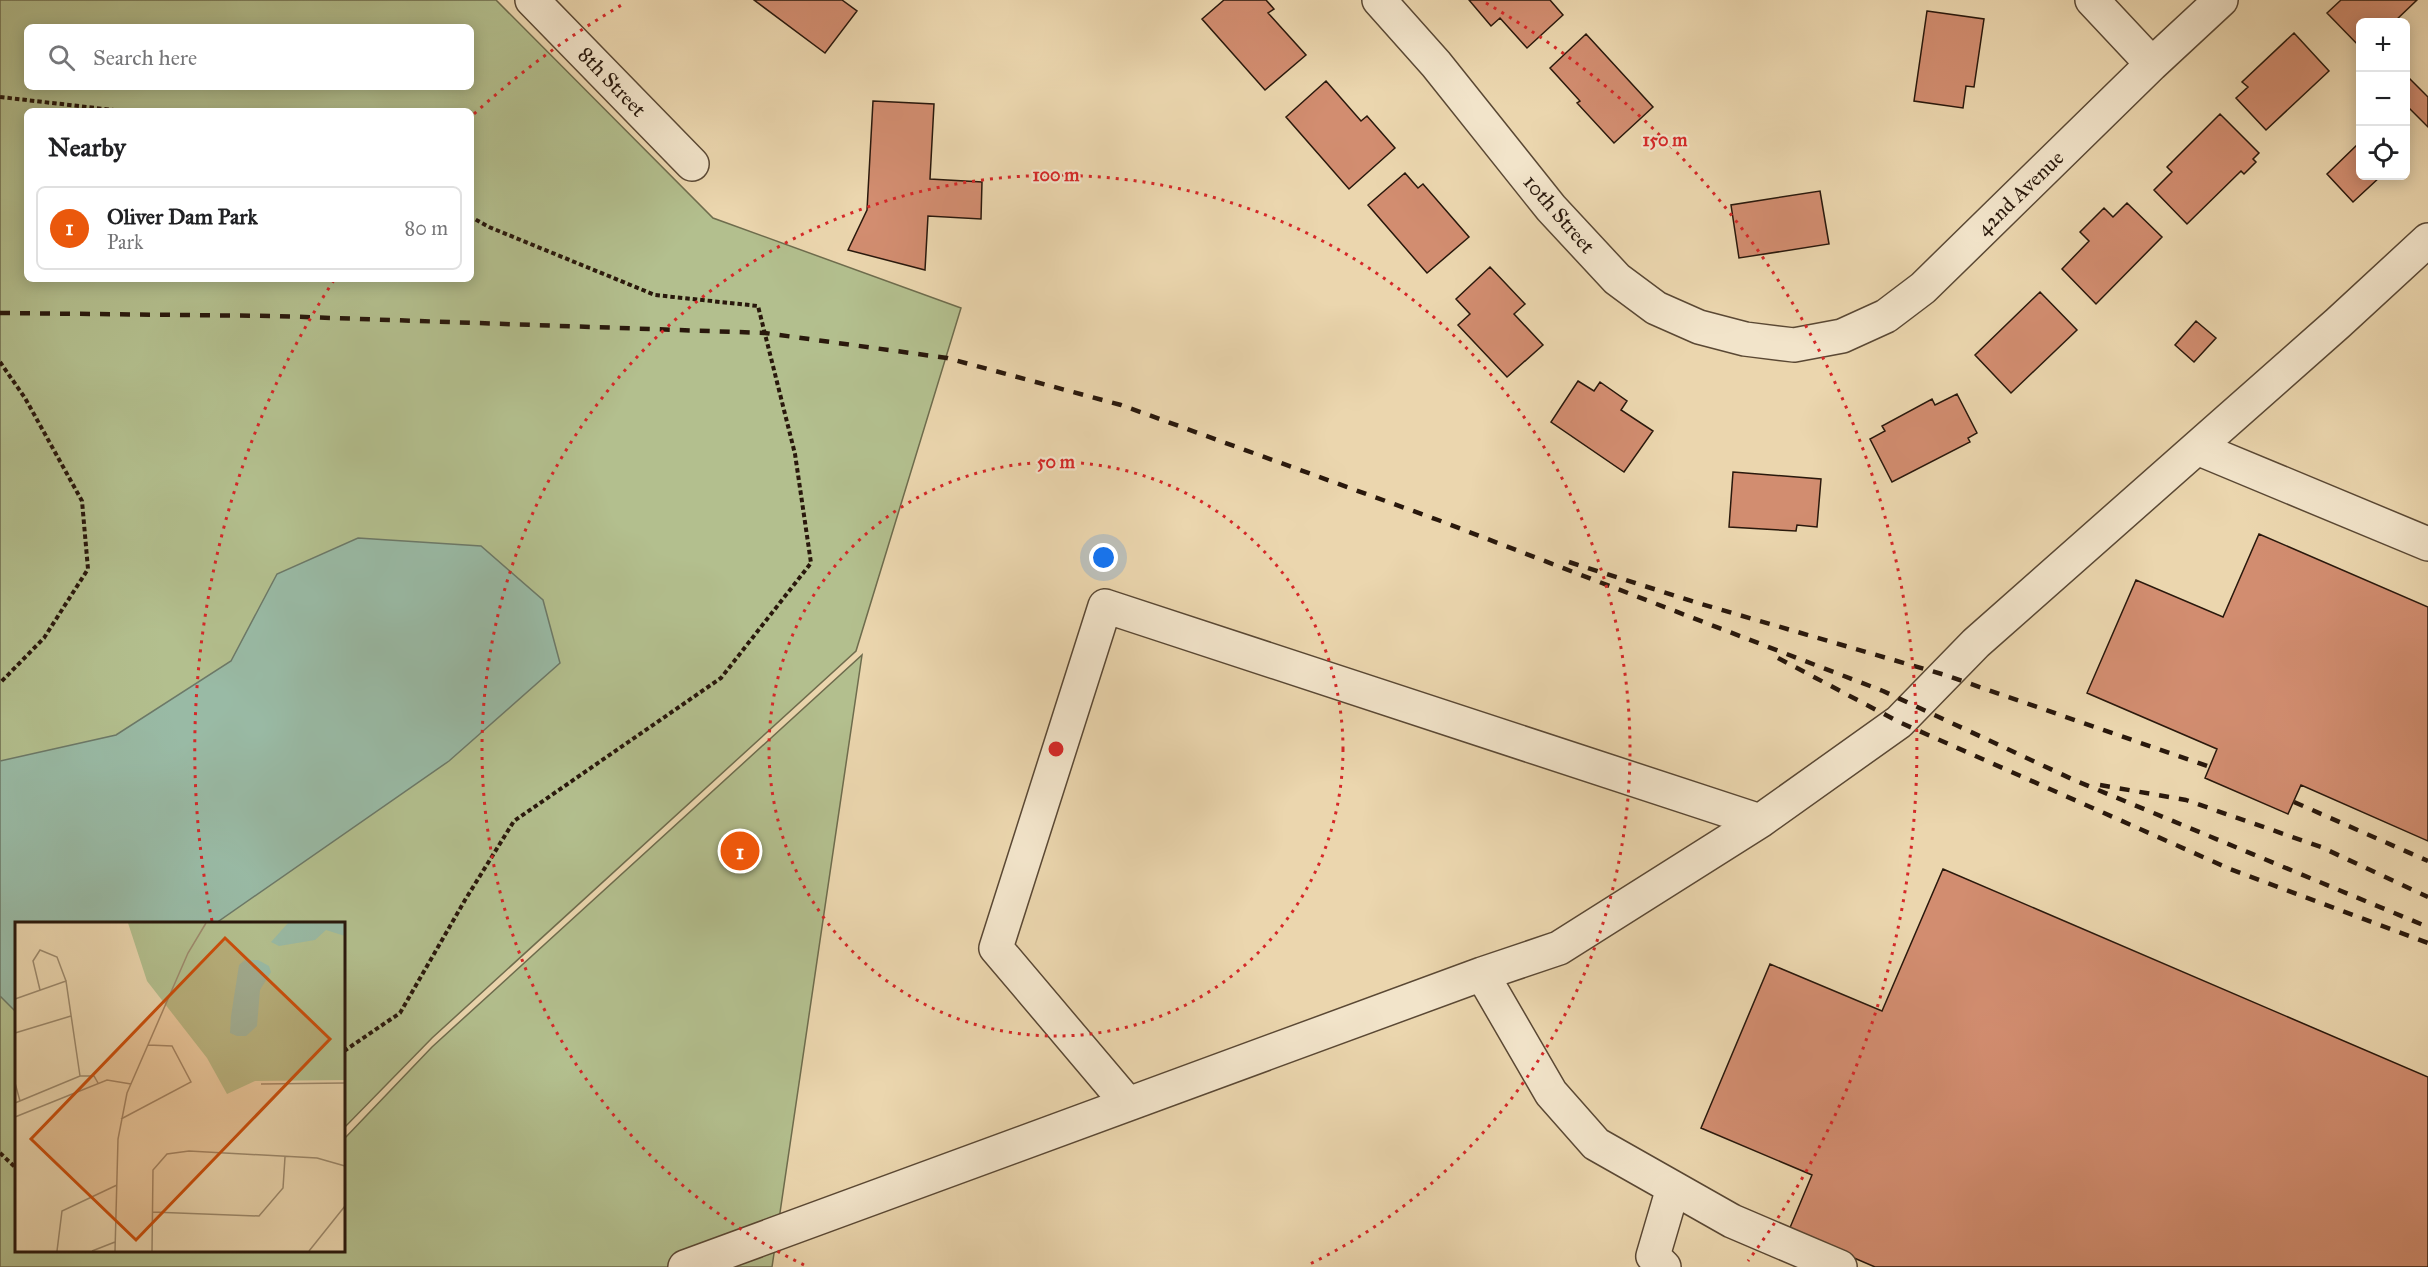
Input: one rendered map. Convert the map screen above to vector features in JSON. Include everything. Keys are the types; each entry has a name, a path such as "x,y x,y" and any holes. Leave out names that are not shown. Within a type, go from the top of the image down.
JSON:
{"street":[{"name":"8th Street","path":"532,0 692,164"},
{"name":"10th Street","path":"1379,0 1436,64 1551,208 1617,279 1656,308 1699,327 1745,339 1794,345"},
{"path":"2092,0 2152,64"},
{"name":"42nd Avenue","path":"1794,345 1842,336 1886,316 1923,288 2152,64 2221,0"},
{"path":"685,1267 1482,974 1559,948 1760,821 1899,722 1976,643 2338,323 2428,240"},
{"path":"2197,448 2428,544"},
{"path":"1128,1104 996,948 1105,606 1760,821"},
{"path":"1482,974 1551,1093 1596,1144 1732,1221 1839,1267"},
{"path":"1664,1267 1653,1256 1673,1188"}],"path":[{"path":"0,97 96,108"},
{"path":"345,1051 400,1013 465,900 514,821 721,678 810,563 795,454 758,306 655,295 489,227 474,219"},
{"path":"0,362 25,398 82,501 88,569 44,638 0,683"},
{"path":"0,1153 15,1167"}],"shaded area":[{"path":"0,0 496,0 713,218 961,308 856,651 432,1038 345,1127 345,922 15,922 15,1252 345,1252 345,1138 432,1047 862,655 772,1267 0,1267"},
{"path":"358,538 481,546 543,600 560,663 449,761 217,922 15,922 15,1011 0,996 0,761 116,735 231,661 277,574"}],"building":[{"path":"754,0 842,0 857,11 825,53"},
{"path":"1224,0 1266,0 1274,9 1268,13 1306,55 1265,90 1202,19"},
{"path":"1469,0 1550,0 1563,15 1527,48 1500,18 1491,26"},
{"path":"2341,0 2417,0 2398,18 2356,18 2356,43 2327,13"},
{"path":"1927,11 1984,19 1974,87 1966,86 1963,108 1914,101"},
{"path":"2294,33 2329,71 2266,130 2236,98 2248,87 2242,82"},
{"path":"1586,34 1653,107 1614,143 1577,103 1580,101 1550,68"},
{"path":"2410,79 2428,97 2428,127 2410,109"},
{"path":"1326,81 1361,121 1367,116 1395,148 1349,189 1286,117"},
{"path":"873,101 934,104 930,179 982,182 981,219 928,216 925,270 848,250 867,210"},
{"path":"2220,114 2259,153 2253,159 2256,162 2244,174 2241,171 2187,224 2154,190 2172,172 2167,167"},
{"path":"2356,146 2356,180 2377,180 2353,202 2327,174"},
{"path":"1405,173 1418,188 1423,184 1469,237 1427,273 1368,205"},
{"path":"1820,191 1829,244 1739,258 1731,205"},
{"path":"2127,203 2162,237 2096,304 2062,269 2089,241 2080,232 2104,208 2113,217"},
{"path":"1490,267 1525,304 1514,314 1543,345 1507,377 1458,325 1470,314 1456,299"},
{"path":"2040,292 2077,330 2011,393 1975,355"},
{"path":"2196,321 2216,338 2194,362 2175,345"},
{"path":"1578,381 1594,391 1600,382 1627,401 1621,410 1653,431 1624,472 1551,422"},
{"path":"1957,394 1977,433 1968,438 1970,442 1892,482 1870,439 1885,431 1882,426 1932,399 1935,405"},
{"path":"1733,472 1821,479 1817,527 1797,525 1796,531 1729,527"},
{"path":"2259,534 2428,607 2428,841 2301,785 2288,814 2205,778 2217,749 2087,693 2136,580 2223,617"},
{"path":"1943,869 2428,1077 2428,1267 1875,1267 1789,1230 1812,1175 1701,1128 1770,964 1882,1011"}],"railway":[{"path":"0,313 275,316 765,333 947,358 1121,405 1438,520 1883,691 2074,780 2428,927"},
{"path":"1569,562 1698,603 1945,675 2210,767"},
{"path":"1778,658 1899,722 2230,869 2428,943"},
{"path":"2100,785 2186,800 2321,847 2428,897"},
{"path":"2294,802 2428,861"}],"place":[{"name":"Oliver Dam Park","path":"740,851"}]}
